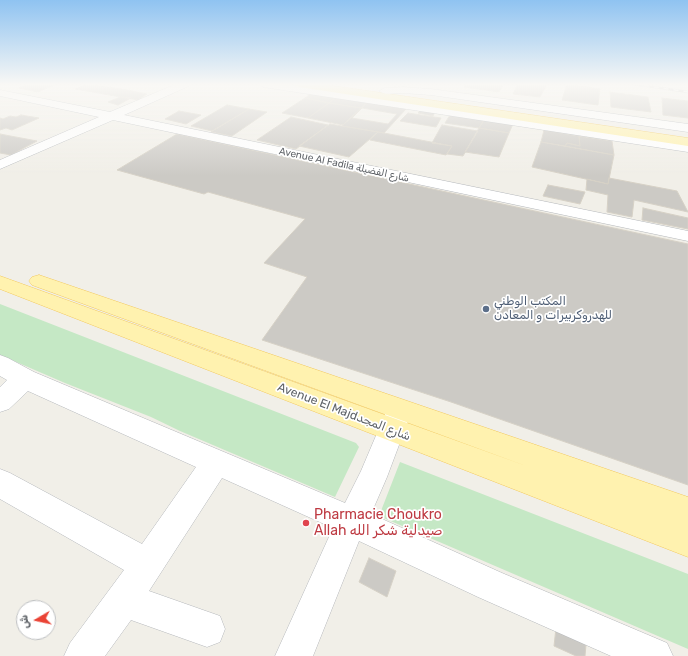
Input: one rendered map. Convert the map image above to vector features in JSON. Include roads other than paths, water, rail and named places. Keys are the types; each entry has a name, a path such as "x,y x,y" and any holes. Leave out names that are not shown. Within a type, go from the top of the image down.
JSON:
{"main road":[{"path":"492,115 688,142"},
{"path":"543,115 653,127 688,136"},
{"name":"Avenue El Majdشارع المجد","path":"0,267 395,419 688,541"},
{"name":"Avenue El Majdشارع المجد","path":"0,282 395,419 688,512"}],"street":[{"name":"Avenue Al Fadila شارع الفضيلة","path":"104,115 688,236"},
{"path":"0,165 114,115"},
{"path":"485,115 688,148"},
{"path":"653,127 688,128"},
{"path":"0,364 25,379 352,521 654,656"},
{"path":"0,402 25,379"},
{"path":"294,656 352,521 373,477 395,419"},
{"path":"83,656 124,600 216,462"},
{"path":"0,483 147,565"},
{"path":"124,600 207,629"}],"place":[{"name":"المكتب الوطني للهدروكربيرات و المعادن","path":"486,309"},
{"name":"Pharmacie Choukro Allah صيدلية شكر الله","path":"306,523"}]}
